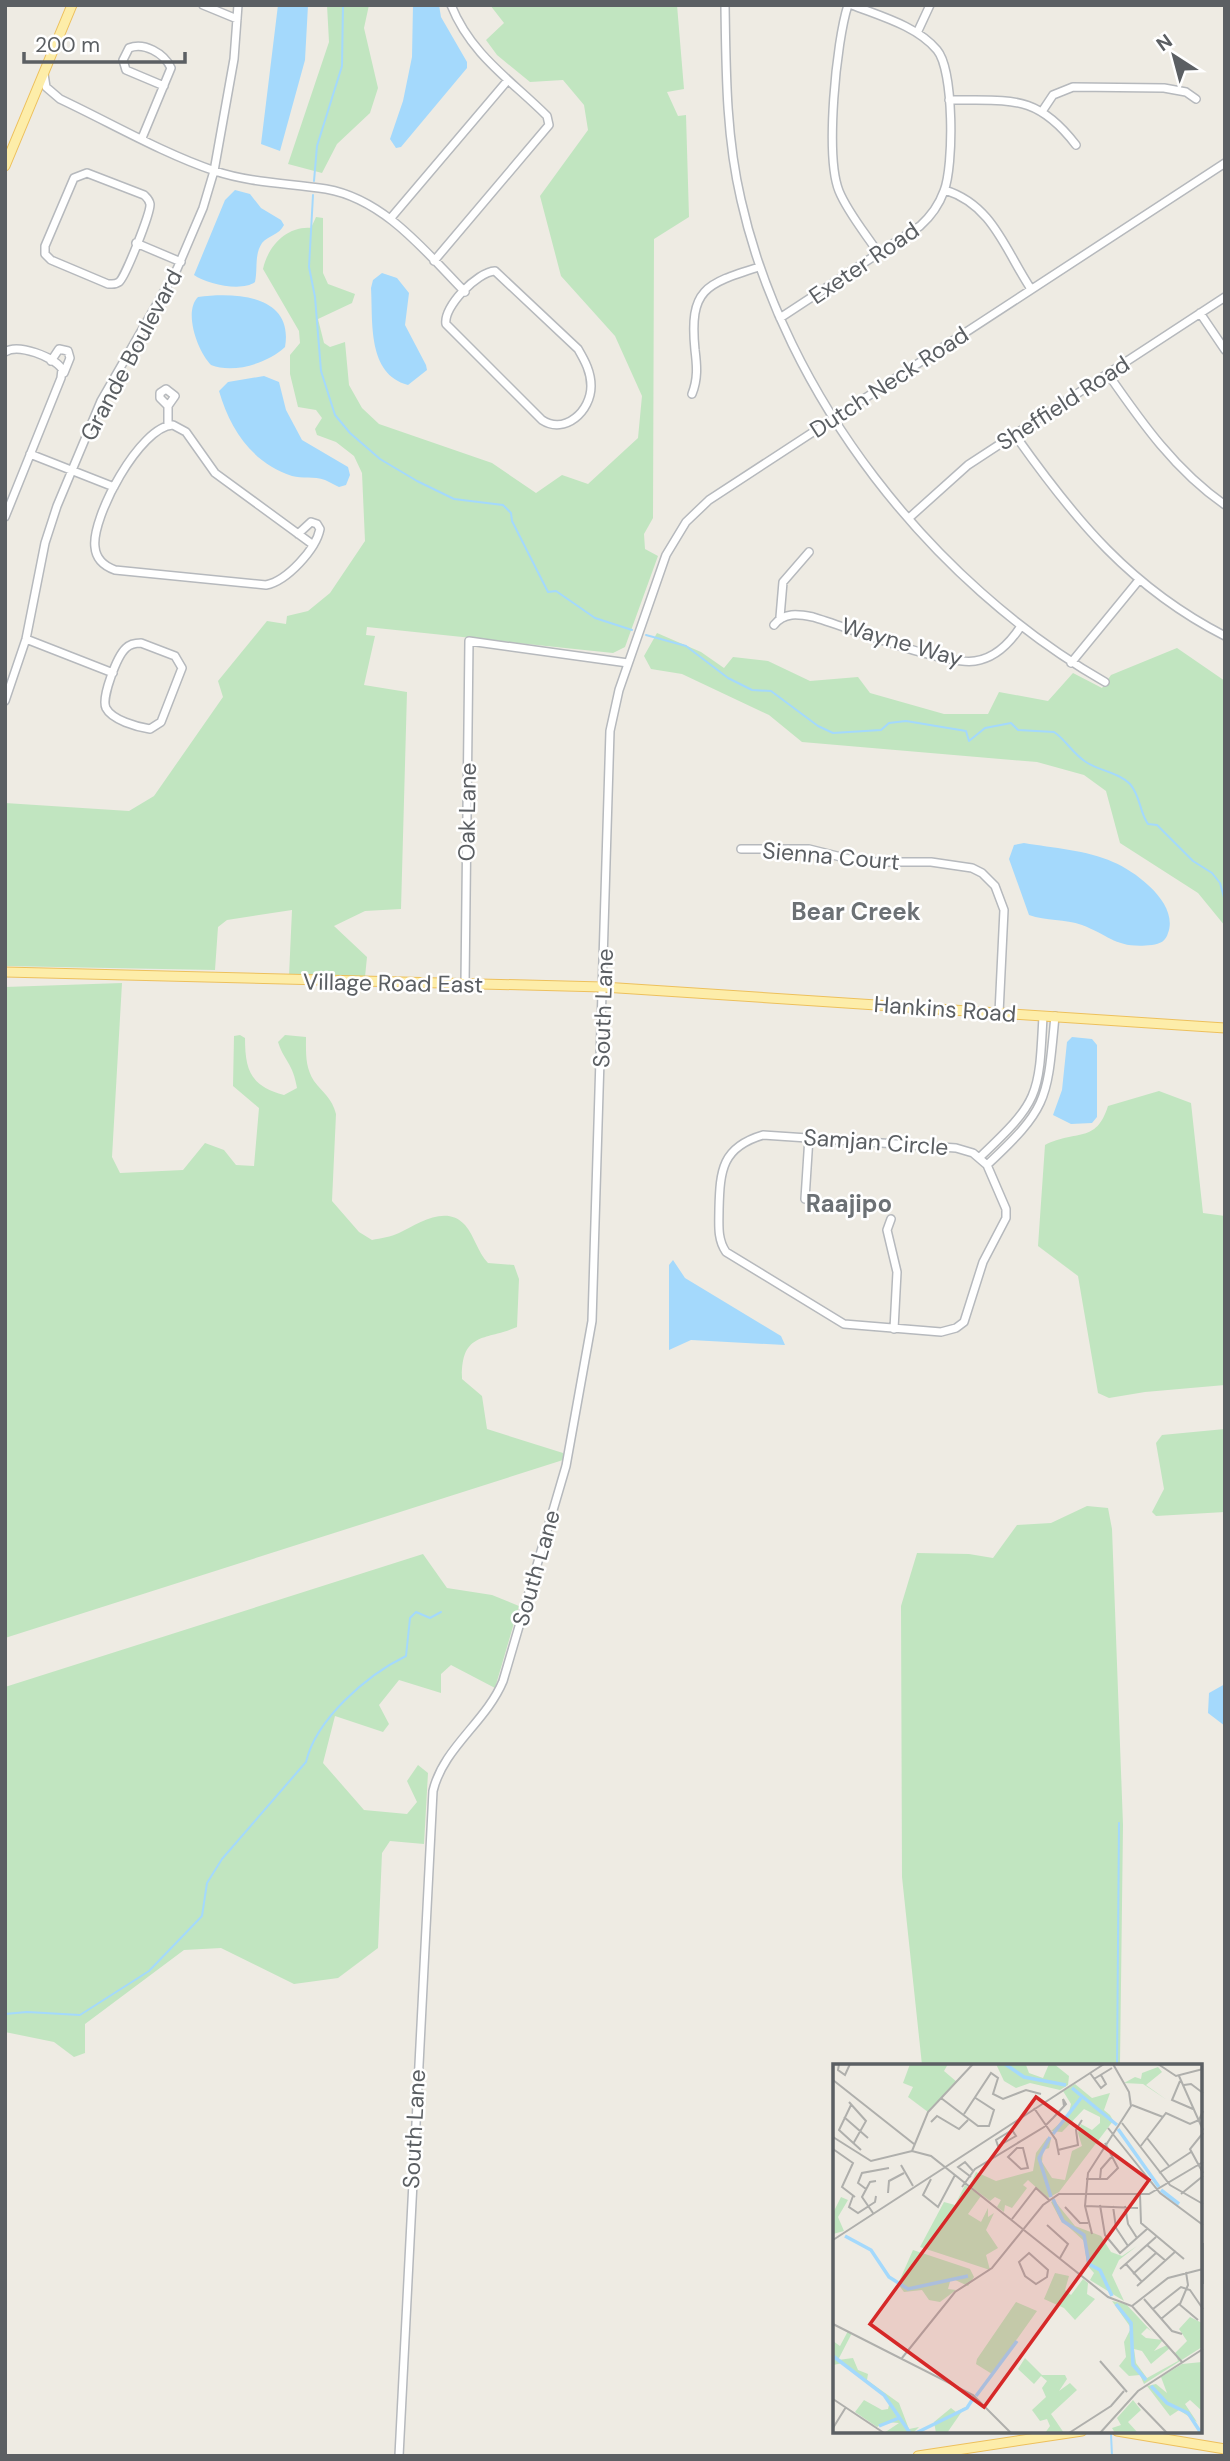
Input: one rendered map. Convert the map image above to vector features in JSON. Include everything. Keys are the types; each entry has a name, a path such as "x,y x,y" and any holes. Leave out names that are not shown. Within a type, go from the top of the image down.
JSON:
{"main road":[{"path":"5,166 72,5"},
{"name":"Village Road East","path":"5,974 665,990"},
{"name":"Hankins Road","path":"665,990 1225,1028"},
{"path":"918,2456 1069,2433"},
{"path":"1129,2433 1225,2449"}],"street":[{"path":"203,5 237,19"},
{"name":"Grande Boulevard","path":"5,701 26,639 48,533 71,470 113,378 181,262 214,171 234,59 238,5"},
{"path":"434,261 549,125 547,116 476,51 460,27 451,5"},
{"path":"725,5 726,91 731,146 741,201 759,267 780,318 835,418 909,518 971,584 1071,663 1105,682"},
{"path":"850,5 836,52 834,171 843,198 879,254"},
{"name":"Exeter Road","path":"780,318 925,222 945,190 950,81 942,57 917,33 850,5"},
{"path":"917,33 930,5"},
{"path":"142,138 164,86 171,68 164,57 138,45 129,48 123,60 127,70 164,86"},
{"path":"44,74 51,94 214,171 351,196 390,219 465,292"},
{"path":"390,219 508,80"},
{"path":"1043,110 1053,95 1073,87 1164,88 1186,92 1196,99"},
{"path":"950,100 1017,102 1043,110 1076,145"},
{"name":"Dutch Neck Road","path":"628,663 666,555 686,522 719,493 1225,163"},
{"path":"83,173 147,198 150,209 136,243 123,278 113,284 51,260 45,250 74,178 83,173"},
{"path":"945,190 967,198 984,212 1031,289"},
{"path":"136,243 181,262"},
{"path":"692,394 697,370 693,316 698,301 708,288 721,280 759,267"},
{"path":"495,271 578,349 587,364 591,388 587,401 572,421 562,427 551,426 542,420 446,324 445,314 465,292 481,274 495,271"},
{"name":"Sheffield Road","path":"909,518 951,478 1225,297"},
{"path":"1200,313 1225,350"},
{"path":"5,352 17,348 51,361 60,366 61,378"},
{"path":"5,517 70,358 68,351 59,349 51,361"},
{"path":"1108,374 1152,436 1189,476 1225,505"},
{"path":"168,406 168,425"},
{"path":"298,534 307,524 317,524 320,533 312,544 286,578 266,585 115,569 100,560 94,543 114,487 138,448 158,429 168,425 178,426 186,432 215,473 298,534 312,544"},
{"path":"1015,435 1082,526 1139,580 1185,614 1225,636"},
{"path":"30,454 114,487"},
{"path":"774,625 780,617 783,582 809,552"},
{"path":"1071,663 1139,580"},
{"name":"Wayne Way","path":"780,617 797,614 813,617 942,658 966,662 998,652 1021,626"},
{"path":"26,639 113,673"},
{"name":"Oak Lane","path":"465,984 469,641 628,663"},
{"path":"141,643 178,659 181,672 158,725 145,729 110,714 104,699 113,673 124,650 131,644 141,643"},
{"name":"South Lane","path":"399,2456 433,1791 445,1763 487,1712 503,1681 572,1437 592,1321 610,731 615,703 628,663"},
{"name":"Sienna Court","path":"741,849 809,849 860,862 931,862 972,868 982,873 995,886 1004,909 999,1013"},
{"path":"980,1157 1025,1112 1036,1089 1044,1016"},
{"path":"987,1165 1037,1114 1046,1091 1055,1017"},
{"path":"1041,1058 1051,1059"},
{"name":"Samjan Circle","path":"763,1135 956,1148 980,1157 987,1165 1006,1209 1006,1217 983,1262 964,1322 948,1332 844,1324 733,1257 722,1246 719,1231 720,1181 730,1154 744,1142 763,1135"},
{"path":"805,1199 809,1137"},
{"path":"891,1219 887,1230 897,1272 894,1329"}],"green space":[{"path":"327,5 369,5 364,28 378,88 370,113 337,144 322,173 288,164 329,42"},
{"path":"490,5 677,5 684,89 667,92 678,116 686,115 689,217 654,239 653,518 644,534 645,549 658,556 625,647 613,653 367,627 366,635 375,636 364,685 407,692 401,909 365,911 334,926 367,957 365,977 289,976 292,910 227,920 218,927 215,970 5,966 5,803 129,811 154,796 223,697 218,681 267,621 286,624 287,616 308,611 330,593 365,541 362,473 354,456 336,442 317,435 315,429 322,418 316,410 298,407 290,374 290,355 300,343 299,331 263,269 269,253 280,239 294,230 311,228 316,217 323,218 323,273 328,284 355,294 352,303 318,319 324,343 330,347 345,342 349,385 362,408 379,424 492,463 536,493 562,475 588,484 638,438 642,396 615,336 561,276 540,196 588,130 584,105 563,80 530,82 497,55 486,40 504,23"},
{"path":"657,633 701,652 724,668 733,657 768,661 810,681 858,677 870,693 944,714 988,714 999,692 1048,701 1073,673 1102,688 1111,675 1177,648 1225,681 1225,926 1198,893 1120,843 1106,791 1084,775 1037,762 802,742 769,715 682,674 651,669 644,656"},
{"path":"122,983 112,1157 120,1173 183,1170 205,1143 224,1150 236,1165 254,1166 259,1108 233,1086 234,1036 245,1038 246,1060 257,1082 284,1095 297,1088 278,1042 285,1035 306,1037 309,1070 314,1081 330,1100 336,1114 332,1201 359,1232 372,1240 396,1234 432,1218 449,1216 465,1225 488,1263 514,1265 519,1279 517,1327 477,1340 471,1345 463,1364 462,1379 482,1396 487,1429 563,1453 563,1460 5,1638 5,987"},
{"path":"1159,1091 1191,1103 1203,1213 1225,1216 1225,1385 1109,1398 1098,1393 1078,1276 1038,1246 1045,1145 1091,1131 1098,1126 1108,1106"},
{"path":"1225,1429 1225,1512 1156,1516 1152,1512 1164,1489 1156,1443 1162,1435"},
{"path":"1087,1506 1108,1508 1112,1529 1123,1825 1120,2064 922,2064 902,1877 901,1606 917,1553 969,1554 993,1558 1017,1525 1051,1523"},
{"path":"423,1554 447,1588 492,1595 519,1606 495,1688 451,1665 441,1674 441,1693 399,1680 379,1705 389,1724 383,1732 335,1716 323,1763 364,1810 407,1814 417,1802 407,1781 418,1765 428,1773 424,1844 390,1841 382,1853 378,1948 338,1978 294,1984 221,1948 184,1950 85,2024 85,2053 74,2057 54,2042 5,2032 5,1687"}],"water":[{"path":"278,5 308,5 305,60 280,151 261,144"},
{"path":"413,5 439,5 441,17 467,62 467,68 401,147 396,148 390,139 403,101 412,57"},
{"path":"235,190 250,194 261,208 281,220 284,225 262,243 257,257 255,282 233,287 215,284 194,275 225,200"},
{"path":"382,273 397,278 409,293 405,325 426,365 427,370 408,385 385,370 375,345 371,288 373,280"},
{"path":"198,297 245,297 271,307 281,317 285,330 285,347 270,358 250,365 230,368 211,365 197,342 192,322 192,312"},
{"path":"264,376 279,382 286,410 302,440 348,467 350,475 346,485 339,487 321,479 296,477 278,470 265,463 245,443 229,418 219,391 228,382"},
{"path":"1024,843 1092,855 1133,873 1162,900 1170,922 1166,938 1155,945 1130,945 1114,941 1082,925 1029,915 1009,859 1014,845"},
{"path":"1072,1037 1092,1039 1097,1045 1097,1117 1092,1123 1071,1124 1053,1115 1062,1090 1067,1042"},
{"path":"673,1260 685,1278 781,1336 785,1345 691,1340 669,1350 669,1265"},
{"path":"1225,1684 1225,1726 1208,1713 1209,1693"}],"waterway":[{"path":"314,181 317,146 342,66 343,5"},
{"path":"313,195 309,267 315,297 321,371 335,415 350,433 380,459 417,481 454,499 503,505 511,513 512,521 548,592 556,591 595,618 632,630"},
{"path":"646,635 686,646 728,678 752,690 771,691 818,726 833,733 881,730 889,723 906,721 966,731 969,741 985,728 1011,723 1018,730 1054,732 1086,762 1130,784 1148,824 1157,825 1193,861 1212,873 1220,883 1225,901"},
{"path":"5,2014 27,2012 80,2015 149,1971 202,1916 207,1883 222,1859 306,1762 320,1730 332,1715 345,1700 375,1675 406,1656 410,1618 416,1612 430,1618 441,1612"},
{"path":"1117,2064 1119,1823"},
{"path":"1111,2434 1112,2456"}],"district":[{"name":"Bear Creek","path":"856,912"},
{"name":"Raajipo","path":"849,1204"}]}
